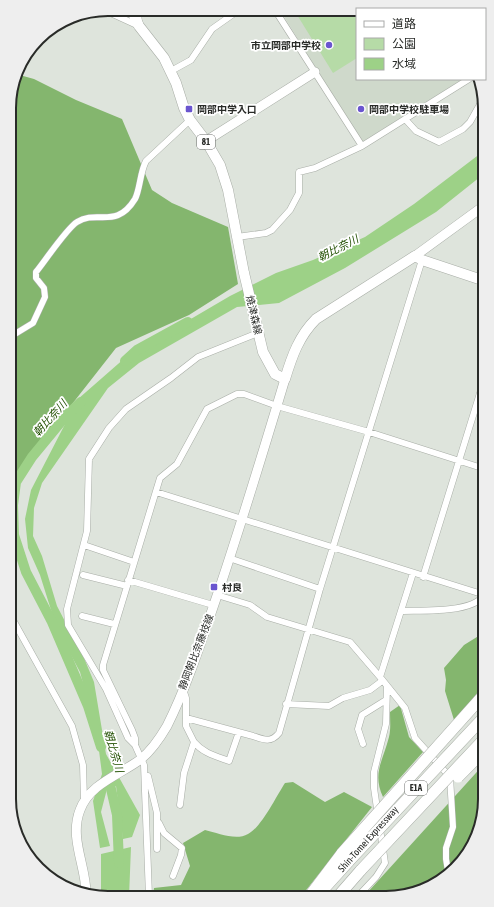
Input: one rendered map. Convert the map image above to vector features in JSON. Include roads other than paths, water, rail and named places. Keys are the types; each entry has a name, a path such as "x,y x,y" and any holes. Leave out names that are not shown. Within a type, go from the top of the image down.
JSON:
{"highway":[{"path":"314,891 345,857 478,702"},
{"name":"Shin-Tomei Expressway","path":"321,891 345,857 478,723"},
{"name":"Shin-Tomei Expressway","path":"343,891 478,745"},
{"path":"361,870 478,757"}],"main road":[{"name":"焼津森線","path":"134,16 139,26 164,58 172,71 190,120 215,155 225,179 257,330 267,362 275,374 285,379"},
{"path":"206,141 315,72"},
{"path":"285,379 296,346 308,327 316,319 419,258 478,211"},
{"path":"419,258 478,279"},
{"name":"静岡朝比奈藤枝線","path":"85,888 76,842 79,812 84,800 91,792 140,762 154,746 167,726 214,605 242,520 285,379"}],"street":[{"path":"117,16 139,26 138,16"},
{"path":"172,71 191,60 212,29 230,16"},
{"path":"279,16 362,146"},
{"path":"237,237 266,233 272,230 290,210 299,193 300,172 315,168 362,146 467,80"},
{"path":"405,119 416,131 438,142 463,129 470,122 478,108"},
{"path":"16,333 33,323 45,297 44,288 36,278 36,272 64,236 77,222 88,219 117,217 123,213 135,199 142,170 146,161 190,120"},
{"path":"186,718 264,740 275,738 279,733 286,704 369,432 419,258"},
{"path":"135,745 128,738 106,689 68,625 67,609 84,545 88,521 88,459 109,428 126,409 171,378 198,357 257,330"},
{"path":"173,876 182,848 160,828 135,745 135,738 103,670 114,624 160,478 177,464 207,410 237,394 244,394 277,406 369,432 478,468"},
{"path":"423,577 478,399"},
{"path":"156,492 423,577 478,592"},
{"path":"84,545 134,562"},
{"path":"229,558 320,589"},
{"path":"286,704 329,706 343,698 370,690 381,679 413,573"},
{"path":"83,576 127,583 214,605"},
{"path":"217,595 243,602 267,617 350,642 405,708 415,738 450,776 453,827 446,848 447,867"},
{"path":"401,611 459,608 473,605 478,602"},
{"path":"82,616 114,624"},
{"path":"16,625 72,726 83,764 84,800"},
{"path":"363,891 376,877 385,863 374,788 375,765 386,724 387,686"},
{"path":"183,688 186,698 186,726 194,742 200,749 208,754 229,761 239,732"},
{"path":"363,744 358,729 362,715 386,700"},
{"path":"180,804 184,772 194,742"},
{"path":"140,762 149,891"},
{"path":"157,814 157,848"}],"water":[{"path":"478,155 478,179 436,212 345,268 279,303 237,307 139,363 108,388 42,483 34,508 33,536 42,556 57,606 84,658 94,682 106,754 140,815 132,837 123,839 116,786 107,789 101,812 110,846 100,848 93,801 102,774 97,735 80,672 57,629 40,575 28,548 25,519 31,490 78,399 126,357 230,296 276,273 313,260 365,237 414,204"},
{"path":"131,847 129,891 101,890 101,854"}],"waterway":[{"name":"朝比奈川","path":"125,361 137,350 188,322"},
{"name":"朝比奈川","path":"16,482 32,457 65,417 81,402"},
{"name":"朝比奈川","path":"16,541 26,572 52,622 88,706 101,747"},
{"name":"朝比奈川","path":"108,776 117,815 119,863"}],"place":[{"name":"市立岡部中学校","path":"329,45"},
{"name":"岡部中学入口","path":"189,109"},
{"name":"岡部中学校駐車場","path":"361,109"},
{"name":"村良","path":"214,587"}]}
